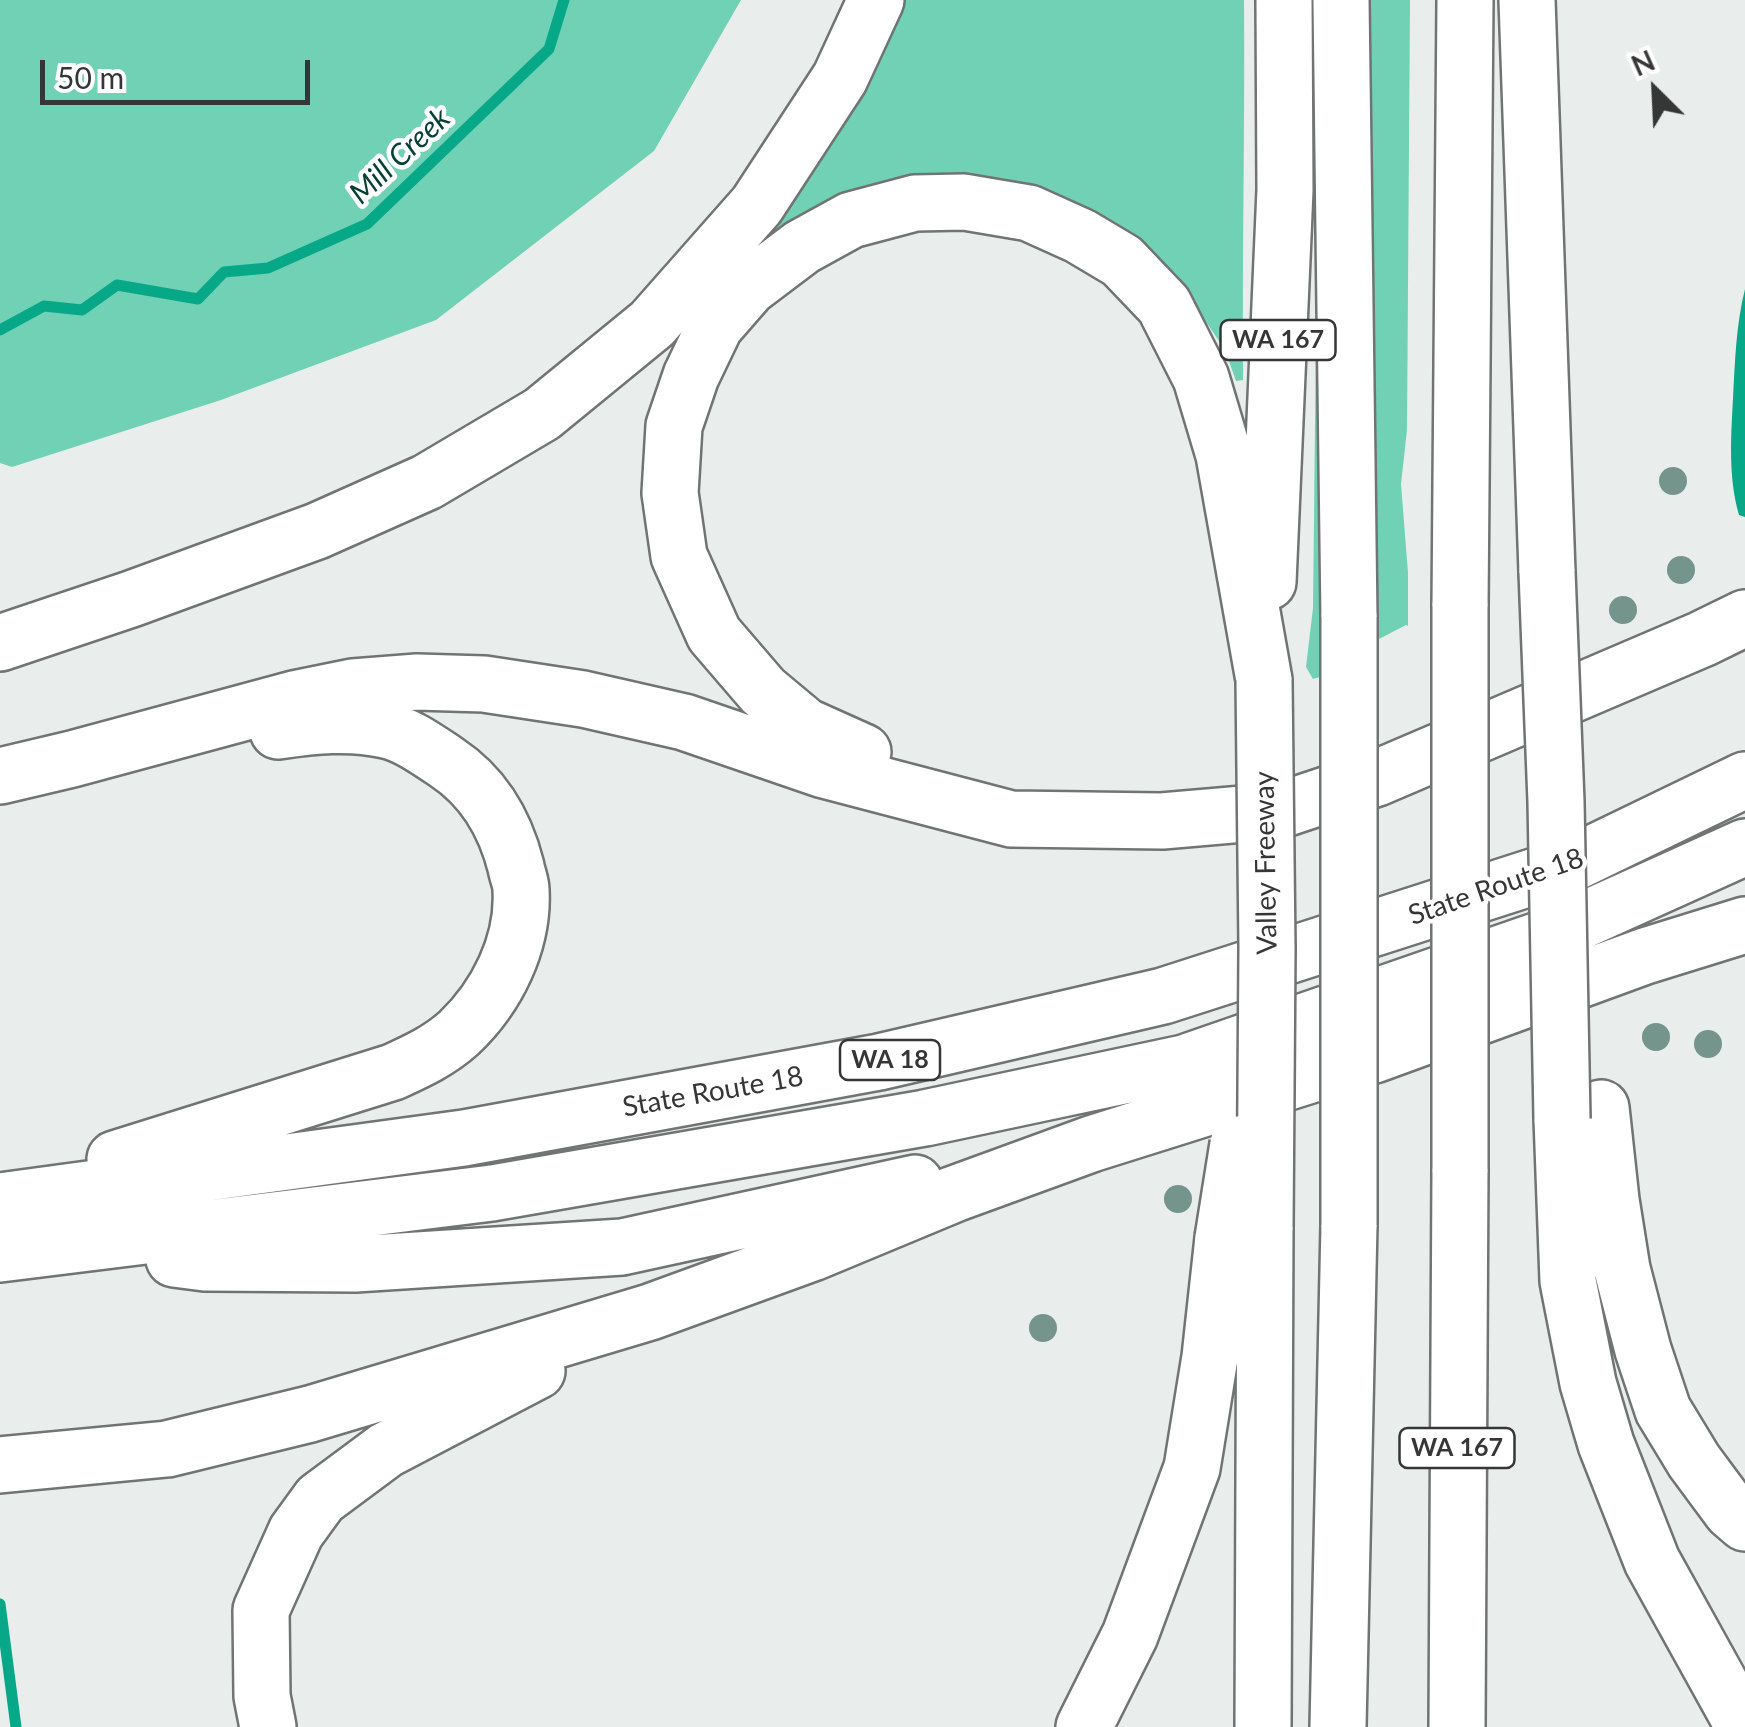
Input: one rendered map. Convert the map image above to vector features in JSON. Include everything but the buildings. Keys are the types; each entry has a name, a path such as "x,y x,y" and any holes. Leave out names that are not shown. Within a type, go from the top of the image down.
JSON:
{"highway":[{"path":"0,643 318,531 427,482 542,414 652,324 757,204 840,78 876,0"},
{"name":"Valley Freeway","path":"1244,1233 1268,948 1264,680 1285,190 1284,0"},
{"name":"WA 167","path":"1338,1727 1349,1225 1349,617 1341,0"},
{"name":"WA 167","path":"1457,1727 1465,0"},
{"path":"1527,0 1556,802 1581,1114 1568,1281 1592,1398 1624,1492 1652,1561 1744,1727"},
{"path":"1011,819 805,726 763,691 714,634 680,556 670,493 674,426 691,376 715,326 749,287 802,247 851,220 915,203 964,202 1029,213 1122,261 1164,305 1202,378 1224,455 1264,680"},
{"path":"0,776 294,699 353,687 417,682 484,684 583,699 684,722 824,770 1011,819 1162,820 1278,811 1376,778 1702,640 1745,618"},
{"path":"0,1198 393,1072 430,1055 458,1034 483,1006 506,969 517,932 521,889 494,808 465,774 388,730 311,726 72,759"},
{"name":"State Route 18","path":"0,1198 483,1134 879,1062 1163,996 1566,866 1745,780"},
{"name":"State Route 18","path":"0,1254 492,1193 925,1118 1184,1064 1538,940 1745,847"},
{"path":"1645,956 1745,909"},
{"path":"0,1464 167,1449 310,1414 650,1312 1091,1144 1374,1055 1645,956 1745,925"},
{"path":"1581,1114 1611,1200 1622,1269 1663,1410 1694,1461 1745,1524"},
{"path":"67,1248 205,1263 355,1264 622,1247 1091,1144"},
{"path":"1084,1727 1130,1636 1192,1468 1210,1357 1244,1233"},
{"path":"1244,1233 1262,1727"},
{"path":"268,1727 262,1696 261,1610 296,1532 320,1500 386,1450 650,1312"}],"shaded area":[{"path":"0,0 741,0 654,151 436,320 221,400 12,467 0,463"},
{"path":"902,0 1244,0 1243,380 1236,381 1225,350 1184,289 1037,191 750,252"},
{"path":"1369,0 1410,0 1407,430 1401,484 1408,626 1377,640"},
{"path":"1317,239 1334,673 1313,679 1306,667 1313,608"},
{"path":"1745,289 1745,517 1739,515 1736,500 1731,442 1736,343"}],"waterway":[{"name":"Mill Creek","path":"0,330 44,306 82,310 117,285 198,299 224,272 268,268 367,224 549,49 564,0"},
{"path":"0,1604 16,1727"}]}
